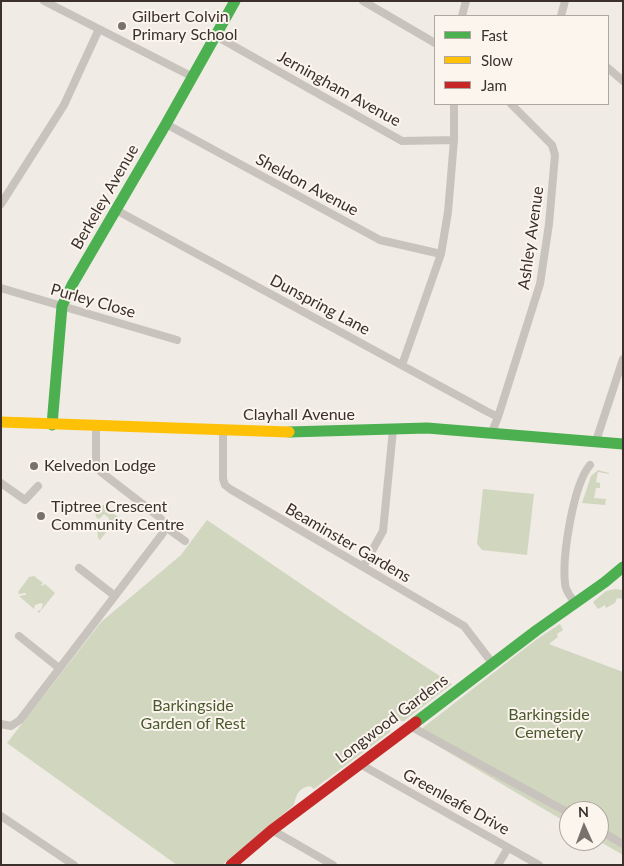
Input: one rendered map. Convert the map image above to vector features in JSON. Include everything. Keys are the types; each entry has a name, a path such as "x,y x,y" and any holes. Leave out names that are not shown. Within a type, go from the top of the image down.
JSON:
{"street":[{"path":"44,1 193,77"},
{"name":"Berkeley Avenue","path":"52,425 62,306 235,1"},
{"path":"363,1 434,42"},
{"path":"462,15 466,1"},
{"path":"561,15 566,1"},
{"path":"1,204 64,105 99,29"},
{"name":"Jerningham Avenue","path":"216,36 402,141 454,140"},
{"path":"609,69 623,81"},
{"path":"402,365 441,254 448,212 454,140 454,105"},
{"name":"Ashley Avenue","path":"498,417 540,284 549,224 555,155 552,145 520,107"},
{"name":"Sheldon Avenue","path":"166,124 380,240 441,254"},
{"name":"Dunspring Lane","path":"116,210 498,417"},
{"name":"Purley Close","path":"1,288 177,340"},
{"path":"596,441 623,359"},
{"path":"492,432 498,417"},
{"name":"Clayhall Avenue","path":"1,422 223,432 311,433 427,428 623,444"},
{"path":"96,427 96,461 101,472 153,512 162,521 164,526 185,541"},
{"path":"363,567 383,531 393,430"},
{"name":"Beaminster Gardens","path":"223,432 223,479 225,485 464,626 493,664"},
{"path":"576,603 566,590 566,550 574,502 586,470 590,465"},
{"path":"1,483 26,500 38,486"},
{"path":"1,724 11,726 20,720 160,538 164,526"},
{"name":"Longwood Gardens","path":"231,865 272,830 623,567"},
{"path":"79,568 115,596"},
{"path":"20,636 59,668"},
{"path":"410,726 559,808"},
{"name":"Greenleafe Drive","path":"360,764 539,865"},
{"path":"1,816 74,865"},
{"path":"272,830 333,865"},
{"path":"609,836 623,844"},
{"path":"498,865 508,848"}],"green space":[{"path":"598,470 609,473 598,472 596,482 600,483 600,488 596,488 594,498 606,499 605,505 582,503 591,476"},
{"path":"483,489 534,494 527,555 482,550 477,544"},
{"path":"95,504 99,506 104,505 118,517 100,540 97,527 100,524 105,528 108,526 109,518 104,514 99,519 96,517"},
{"name":"Barkingside Garden of Rest","path":"207,520 452,684 404,721 397,721 392,726 390,732 314,789 310,786 301,790 297,795 294,805 222,865 177,865 7,743 101,622 181,555"},
{"path":"34,576 43,583 42,586 45,584 55,593 39,613 37,611 41,610 43,604 35,605 34,609 19,596 26,595 26,593 19,594 18,592 29,577"},
{"path":"623,590 623,599 617,598 615,603 606,608 605,605 598,609 593,602 606,591"},
{"name":"Barkingside Cemetery","path":"560,624 563,630 549,644 623,672 623,855 609,847 609,801 559,801 559,818 416,733 537,639"}],"traffic: fast":[{"path":"52,425 62,306 72,285 235,1"},
{"path":"289,432 427,428 623,444"},
{"path":"416,722 623,567"}],"traffic: slow":[{"path":"1,422 289,432"}],"traffic: jam":[{"path":"231,865 272,830 416,722"}],"place":[{"name":"Gilbert Colvin Primary School","path":"122,26"},
{"name":"Kelvedon Lodge","path":"34,466"},
{"name":"Tiptree Crescent Community Centre","path":"41,516"}]}
